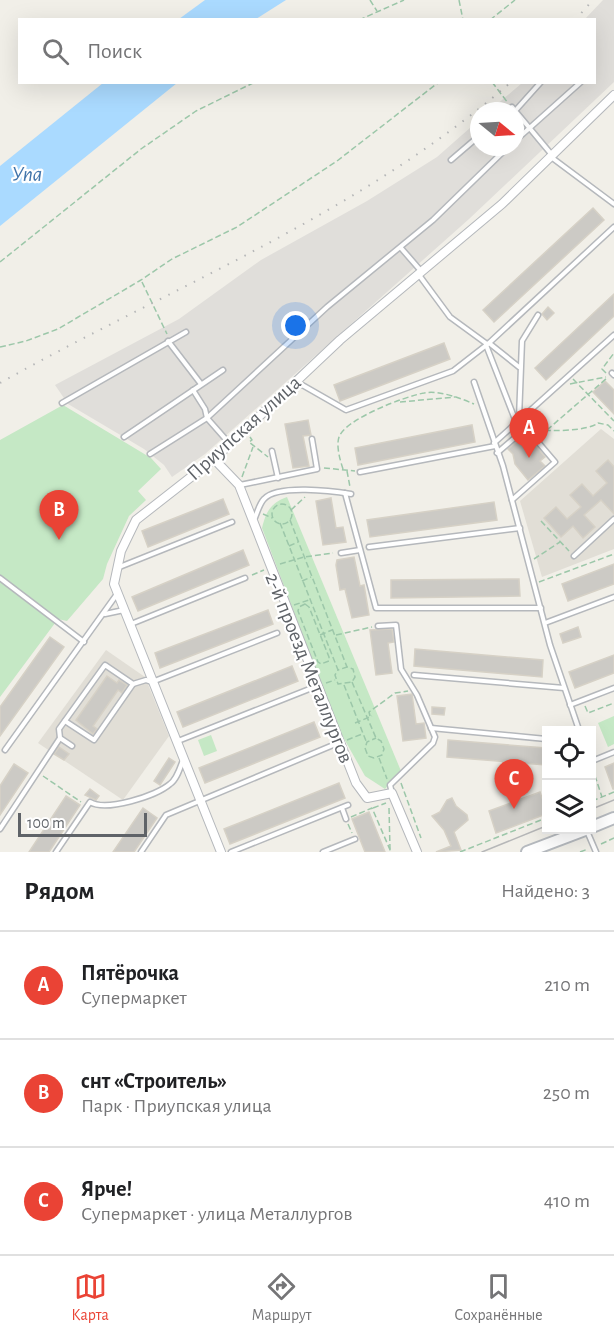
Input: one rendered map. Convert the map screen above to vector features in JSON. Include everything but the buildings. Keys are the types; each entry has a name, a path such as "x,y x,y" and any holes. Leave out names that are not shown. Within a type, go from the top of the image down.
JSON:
{"main road":[{"path":"596,825 614,818"},
{"path":"527,852 575,834"}],"street":[{"name":"Приупская улица","path":"221,852 114,584 117,568 136,520 214,459 296,382 502,204 614,95"},
{"name":"2-й проезд Металлургов","path":"214,459 239,485 269,568 356,783 367,798 390,793"},
{"path":"390,793 417,852"}],"lane":[{"path":"521,102 539,84"},
{"path":"524,133 579,84"},
{"path":"524,122 551,156 614,204"},
{"path":"451,160 470,144"},
{"path":"150,454 207,418 327,307 401,248 498,156"},
{"path":"296,382 346,410 453,370 487,344 614,227"},
{"path":"401,248 450,317 520,368"},
{"path":"517,421 522,341 537,315"},
{"path":"62,403 186,332"},
{"path":"360,472 494,445 517,421 614,335"},
{"path":"169,341 201,384"},
{"path":"487,344 517,421"},
{"path":"124,437 223,370"},
{"path":"474,382 512,500 545,623 578,726"},
{"path":"193,390 205,409 207,418 229,444"},
{"path":"497,453 526,428 555,462 512,500"},
{"path":"239,485 317,469 312,439"},
{"path":"272,451 278,478"},
{"path":"253,524 264,499 272,494 311,490 351,494"},
{"path":"345,493 376,608 541,608"},
{"path":"574,556 614,519"},
{"path":"117,568 232,522"},
{"path":"369,547 520,528"},
{"path":"341,553 360,550"},
{"path":"0,578 84,642"},
{"path":"130,625 245,578"},
{"path":"5,750 117,594"},
{"path":"545,623 614,597"},
{"path":"104,614 124,610"},
{"path":"378,626 396,625 401,669 414,690 435,737 433,742 398,777 390,793"},
{"path":"65,721 94,740 133,684 146,680 152,682 277,633"},
{"path":"0,829 60,738 59,729 105,664 133,684"},
{"path":"414,675 564,688"},
{"path":"176,741 316,686"},
{"path":"570,705 614,688"},
{"path":"431,728 542,739"},
{"path":"60,738 72,746"},
{"path":"141,852 166,815 338,743"},
{"path":"596,758 614,752"},
{"path":"56,852 90,802 108,805 122,804 157,792 171,784 183,759"},
{"path":"231,852 348,805"},
{"path":"342,808 346,819"},
{"path":"588,834 596,852"},
{"path":"324,852 354,839"}],"path":[{"path":"370,0 378,11"},
{"path":"363,18 404,0"},
{"path":"459,0 463,18"},
{"path":"492,18 514,0"},
{"path":"0,262 141,148 196,111 251,84"},
{"path":"0,347 26,341 58,328 141,280 172,258 237,227 337,161 436,84"},
{"path":"494,84 508,102"},
{"path":"141,280 169,341"},
{"path":"602,369 614,353"},
{"path":"560,384 578,384 612,375"},
{"path":"612,375 614,381"},
{"path":"546,431 612,375"},
{"path":"578,384 614,421"},
{"path":"343,469 339,458 339,437 348,426 397,402 426,392 459,397 483,408"},
{"path":"397,402 459,397"},
{"path":"526,428 554,432 572,427 591,428 598,423 608,425 614,431"},
{"path":"250,437 252,440 249,442 253,447 274,462"},
{"path":"239,485 253,447"},
{"path":"317,469 343,469 360,472"},
{"path":"347,470 351,494"},
{"path":"291,511 311,490"},
{"path":"290,520 275,523 271,513 274,507 284,504 289,506 290,520 298,542 347,667 352,669 355,676 352,682 344,685 338,684 335,675 338,670 347,667"},
{"path":"258,513 273,518"},
{"path":"541,521 574,556"},
{"path":"280,523 318,625"},
{"path":"289,546 298,542"},
{"path":"528,561 536,559 561,542"},
{"path":"245,578 294,559 341,553"},
{"path":"535,584 614,554"},
{"path":"302,581 312,577"},
{"path":"287,610 295,604 310,600"},
{"path":"329,652 329,662 321,664 298,611 299,607 305,604 309,607 338,670"},
{"path":"335,635 378,626"},
{"path":"322,634 333,630"},
{"path":"316,686 336,679"},
{"path":"352,682 370,716 376,738 381,741 384,749 378,757"},
{"path":"344,685 367,742 365,748 368,756 378,757"},
{"path":"370,716 369,712 395,693 414,690"},
{"path":"583,700 588,713 614,703"},
{"path":"357,722 370,716"},
{"path":"338,743 363,733"},
{"path":"367,742 376,738"},
{"path":"378,757 390,793 390,851"},
{"path":"37,772 87,806"},
{"path":"398,777 422,842"},
{"path":"596,780 602,797"},
{"path":"596,799 614,792"},
{"path":"354,839 346,819 372,808 390,851"},
{"path":"460,852 542,820"}],"shaded area":[{"path":"603,0 614,0 614,82 469,219 205,454 172,477 164,465 144,449 68,404 55,385 179,319 261,260 367,201 437,157 470,128 470,156 524,156 524,102 500,102 521,84 596,84 596,18 586,18"},
{"path":"601,429 614,439 614,549 542,577 520,501"},
{"path":"106,650 145,677 169,736 123,800 38,743"}],"green space":[{"path":"63,405 151,458 161,469 138,491 146,500 129,516 107,564 103,579 67,621 58,619 0,697 0,440"},
{"path":"287,497 401,771 385,789 365,776 338,728 262,528 270,508"},
{"path":"614,716 614,744 608,747 598,723"},
{"path":"211,735 217,751 204,756 198,740"}],"water":[{"path":"205,0 286,0 258,18 180,18"},
{"name":"Упа","path":"102,84 176,84 0,226 0,166"}],"tram line":[{"path":"596,807 614,800"},
{"path":"482,852 542,828"}],"railway":[{"path":"577,18 593,0"},
{"path":"0,383 329,210 392,171 453,129 509,84"}],"place":[{"name":"Пятёрочка","path":"529,458"},
{"name":"снт «Строитель»","path":"59,540"},
{"name":"Ярче!","path":"514,809"}]}
